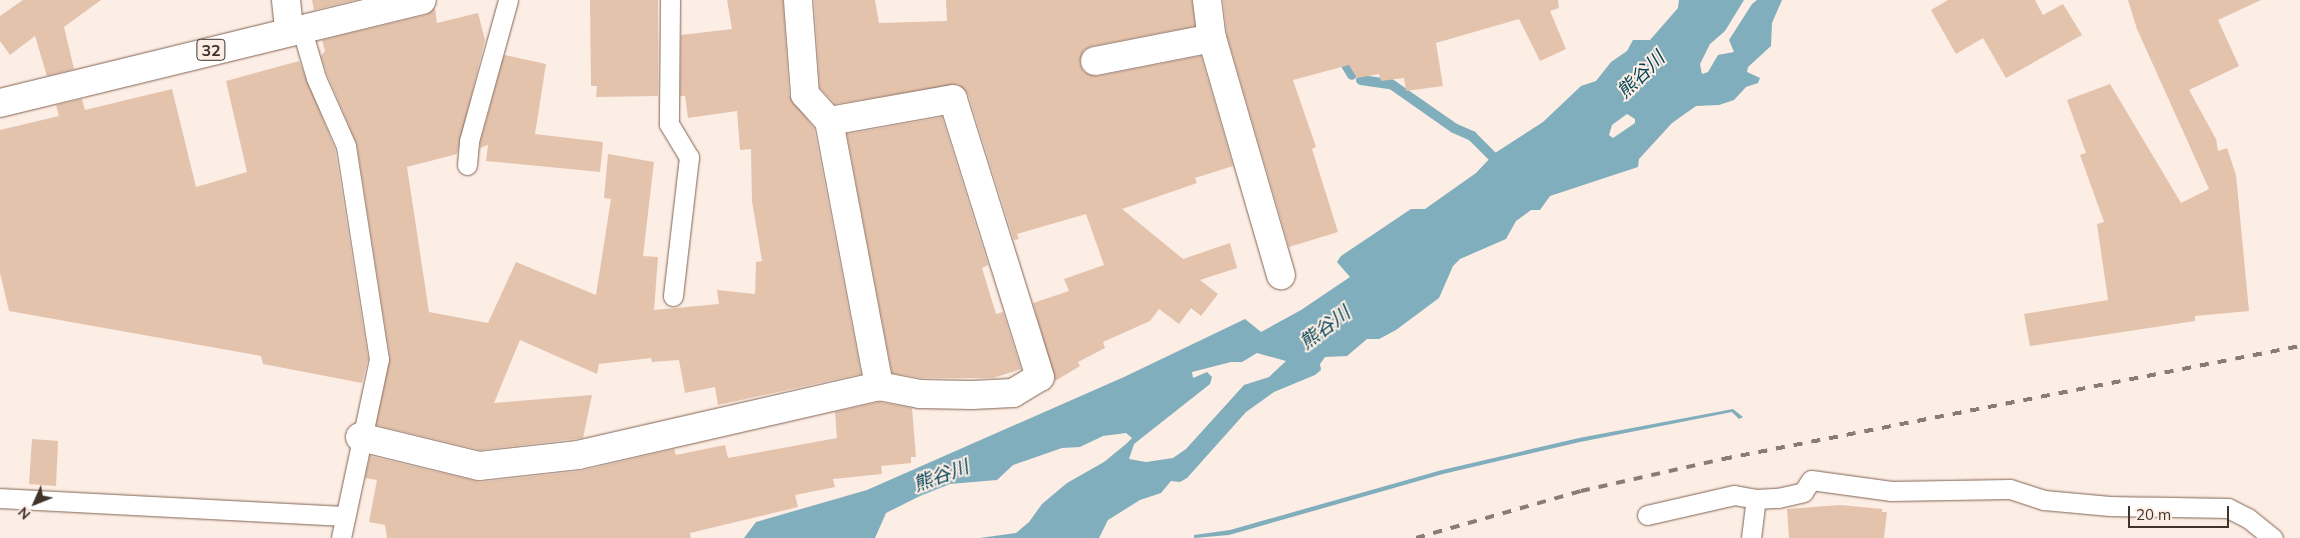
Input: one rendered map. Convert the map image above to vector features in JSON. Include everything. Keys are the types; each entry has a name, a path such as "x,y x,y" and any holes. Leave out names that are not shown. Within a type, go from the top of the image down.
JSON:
{"street":[{"path":"286,0 295,29"},
{"name":"32","path":"0,103 295,29 422,0"},
{"path":"798,0 805,94 829,121 879,386"},
{"path":"1207,0 1212,38 1282,275"},
{"path":"1095,61 1212,38"},
{"path":"360,438 479,466 578,455 879,386 920,394 972,395 1013,393 1040,377 953,99 829,121"}],"lane":[{"path":"467,165 469,141 508,0"},
{"path":"670,0 669,124 689,157 673,296"},
{"path":"295,29 346,146 379,359 360,438 341,538"},
{"path":"1647,515 1734,495 1756,499 1803,492 1811,480 1891,491 2010,489 2044,500 2110,506 2228,508 2248,518 2273,538"},
{"path":"0,498 345,516"},
{"path":"1751,538 1756,499"}],"water":[{"name":"熊谷川","path":"1679,0 1744,0 1725,31 1710,44 1700,64 1702,74 1708,72 1718,55 1734,52 1729,40 1752,4 1757,0 1782,0 1772,23 1771,46 1748,67 1747,72 1760,78 1758,83 1746,87 1734,100 1719,105 1696,106 1672,123 1639,159 1638,167 1550,196 1540,210 1531,210 1516,221 1506,239 1460,259 1453,266 1439,298 1396,330 1379,339 1367,339 1347,356 1325,357 1320,364 1321,370 1315,375 1274,392 1246,412 1187,478 1180,482 1171,481 1161,493 1140,500 1108,520 1099,538 980,538 1016,533 1029,522 1042,504 1067,483 1104,462 1126,444 1132,438 1126,433 1103,436 1080,447 1062,448 1013,465 997,480 950,484 920,496 886,513 875,538 744,538 756,522 867,490 1124,377 1245,319 1261,332 1301,310 1350,277 1337,262 1341,256 1411,209 1425,209 1476,173 1495,153 1543,122 1581,86 1596,81 1611,62 1627,51 1633,40 1650,40 1678,8","holes":["1627,114 1635,119 1635,123 1613,138 1609,135 1612,125","1257,353 1286,361 1269,377 1244,385 1186,449 1173,458 1146,462 1129,459 1134,444 1210,384 1212,377 1207,372 1193,378 1192,372 1231,362 1242,362"]},
{"path":"1733,409 1743,417 1739,419 1732,412 1580,442 1443,474 1229,535 1194,538 1194,535 1230,530 1442,470 1579,438"}],"building":[{"path":"23,0 101,0 64,27 74,69 47,76 35,36 10,55 0,41 0,16"},
{"path":"312,0 356,0 314,10"},
{"path":"590,0 658,0 658,96 596,97 597,86 591,86"},
{"path":"727,0 783,0 789,95 814,128 861,374 718,405 715,387 685,393 679,360 652,362 651,358 599,364 597,374 520,340 494,403 592,395 583,438 480,450 376,425 390,357 357,144 327,74 321,56 325,51 322,40 426,15 435,8 437,23 478,13 485,40 457,154 407,167 429,312 488,323 516,262 596,295 611,199 604,198 608,154 654,162 643,256 658,257 654,310 719,304 717,290 755,294 756,262 762,261 752,201 751,149 740,150 737,111 688,118 685,96 680,96 681,35 732,29"},
{"path":"814,0 875,0 879,23 947,21 946,0 1192,0 1195,26 1092,46 1084,50 1080,64 1084,72 1098,76 1201,56 1233,166 1195,178 1197,183 1122,209 1183,259 1230,243 1237,268 1200,280 1218,294 1201,316 1191,308 1179,324 1159,309 1150,321 1103,342 1105,348 1078,362 1080,366 1055,381 1033,303 1069,291 1064,279 1104,265 1086,214 1017,234 1019,239 1014,240 968,94 958,84 835,104 820,88"},
{"path":"1223,0 1558,0 1559,8 1550,11 1566,49 1540,61 1519,19 1436,43 1443,86 1406,91 1404,78 1381,81 1379,74 1357,78 1349,65 1293,80 1316,147 1312,149 1338,232 1289,247 1227,35"},
{"path":"1948,0 2035,0 2043,15 2063,4 2082,35 2006,78 1983,38 1956,54 1931,10"},
{"path":"2128,0 2261,0 2218,20 2239,66 2189,90 2216,139 2218,151 2227,148 2236,175 2249,311 2195,316 2195,321 2030,346 2024,314 2108,300 2097,224 2104,222 2080,155 2086,153 2067,100 2110,84 2181,203 2209,189 2137,29"},
{"path":"504,55 546,64 535,134 603,142 600,172 486,161 488,145 480,148 480,143"},
{"path":"299,61 335,149 368,359 362,383 263,364 261,356 9,311 0,273 0,130 59,116 56,105 82,99 85,110 172,89 196,187 247,172 226,81"},
{"path":"942,117 988,265 982,268 996,314 1003,312 1021,369 993,378 922,378 892,373 847,134"},
{"path":"879,402 912,408 916,457 911,457 911,463 881,466 882,474 833,479 835,487 795,495 798,507 690,533 691,538 387,538 385,525 369,522 377,480 365,478 370,456 480,482 580,471 674,449 676,455 725,445 728,458 837,438 835,412"},
{"path":"32,439 58,441 56,486 29,484"},
{"path":"1840,505 1882,509 1882,512 1887,512 1884,538 1789,538 1787,509"}],"waterway":[{"path":"1340,55 1352,75"},
{"path":"1361,80 1391,84 1454,128 1472,136 1502,166"}],"railway":[{"path":"1416,538 1581,491 1723,459 2300,346"}]}
